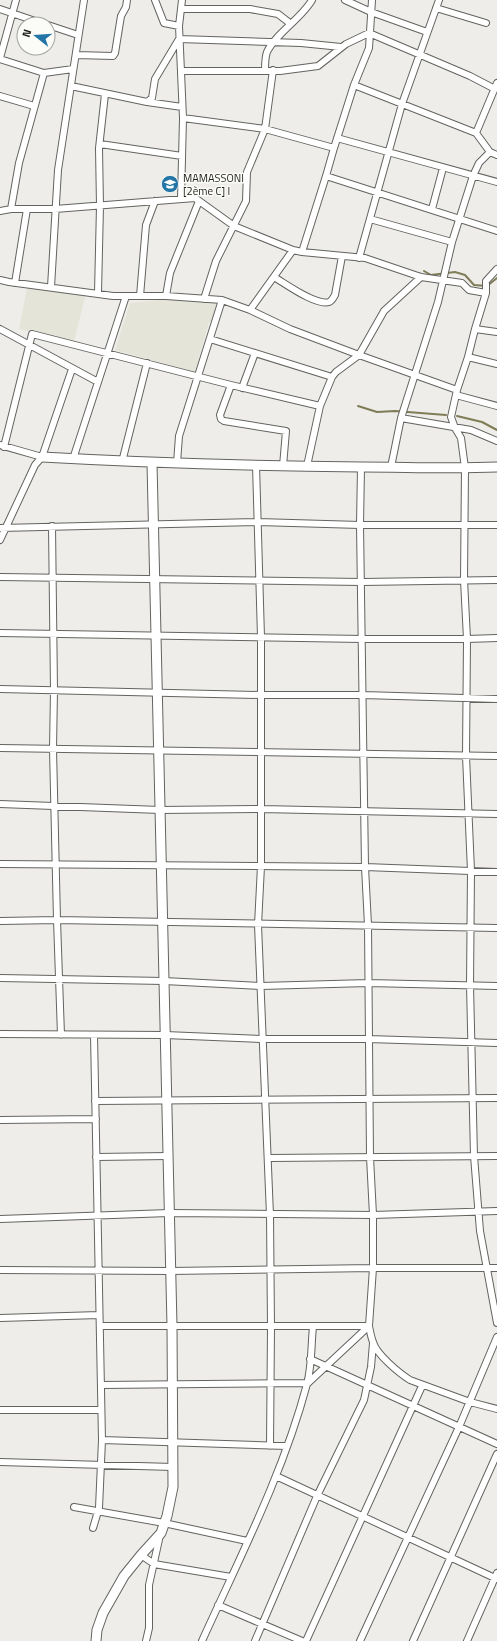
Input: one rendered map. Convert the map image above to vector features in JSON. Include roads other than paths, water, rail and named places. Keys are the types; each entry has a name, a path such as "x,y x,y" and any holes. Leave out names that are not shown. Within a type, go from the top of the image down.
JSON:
{"street":[{"path":"16,0 0,59 44,73 73,69"},
{"path":"51,287 58,170 76,55 82,0"},
{"path":"76,55 113,56 115,53 121,16 126,7 127,0"},
{"path":"155,0 164,23 178,26"},
{"path":"180,199 183,118 178,26 182,0"},
{"path":"265,71 266,52 308,7 312,0"},
{"path":"345,0 371,12 427,32"},
{"path":"302,252 354,85 368,48 372,0"},
{"path":"360,258 377,191 402,104 439,0"},
{"path":"436,8 486,23"},
{"path":"0,9 19,16"},
{"path":"181,9 250,9 278,14 291,24"},
{"path":"56,28 78,35"},
{"path":"181,71 265,71 318,66 341,47 369,33 496,86 476,133"},
{"path":"179,39 274,42 341,47"},
{"path":"147,102 152,98 155,79 179,39"},
{"path":"204,299 216,261 246,201 247,172 265,130 273,70"},
{"path":"10,209 19,163 44,73"},
{"path":"354,85 476,133 490,152 497,155"},
{"path":"71,86 147,102 182,107"},
{"path":"98,293 100,144 105,94"},
{"path":"0,96 34,106"},
{"path":"183,118 265,130 334,148"},
{"path":"337,138 497,182"},
{"path":"100,144 182,156"},
{"path":"391,467 401,417 438,302 452,242 473,176 479,163 490,152"},
{"path":"432,209 444,168"},
{"path":"326,176 497,230"},
{"path":"0,211 10,209 55,209 195,198 234,226 294,250 365,258 420,277 444,275 462,283 469,290 486,288"},
{"path":"140,296 146,225 155,201"},
{"path":"166,296 170,273 199,201"},
{"path":"15,283 27,209"},
{"path":"370,219 452,242"},
{"path":"250,310 294,250"},
{"path":"274,277 311,299 328,302 332,300 335,295 342,256"},
{"path":"497,269 486,281 486,288 468,357 456,392 451,417 461,438 465,468 464,580 467,639 466,756 471,871 472,927 470,985 474,1156 480,1231 497,1323"},
{"path":"307,466 320,406 332,377 336,372 358,355 384,311 420,277"},
{"path":"0,280 126,296 166,296 222,300 250,310 290,329 497,406"},
{"path":"74,459 126,296"},
{"path":"176,463 179,436 222,300"},
{"path":"475,329 497,332"},
{"path":"0,330 98,382"},
{"path":"320,406 231,386 32,334 2,446 42,457 122,462 283,466 497,467"},
{"path":"210,339 332,377"},
{"path":"242,388 255,353"},
{"path":"468,357 497,364"},
{"path":"122,462 147,363"},
{"path":"0,540 35,465 42,457 72,369"},
{"path":"231,386 220,415 221,419 224,421 286,431 283,466"},
{"path":"401,417 471,430 497,441"},
{"path":"146,1641 149,1628 149,1585 161,1533 172,1497 172,1326 152,463"},
{"path":"256,465 261,637 261,866 258,925 262,1039 269,1158 271,1271 270,1446"},
{"path":"255,1641 317,1496 364,1400 373,1343 370,1326 373,1268 373,1215 370,1157 368,925 365,867 363,639 360,525 361,467"},
{"path":"0,528 7,526 153,525 258,522 360,525 497,525"},
{"path":"52,526 55,864 61,1035"},
{"path":"0,577 259,582 497,580"},
{"path":"0,633 363,639 497,638"},
{"path":"0,689 261,695 363,695 497,699"},
{"path":"0,748 497,756"},
{"path":"0,804 160,810 261,809 497,814"},
{"path":"0,864 161,864 365,867 497,872"},
{"path":"0,921 56,920 258,925 368,925 497,928"},
{"path":"0,978 164,981 260,986 368,983 497,986"},
{"path":"0,1034 165,1035 262,1039 368,1039 497,1043"},
{"path":"93,1528 98,1512 102,1440 94,1035"},
{"path":"95,1101 497,1098"},
{"path":"0,1120 96,1118"},
{"path":"96,1157 168,1156"},
{"path":"269,1158 497,1156"},
{"path":"0,1219 169,1213 373,1215 478,1211 497,1212"},
{"path":"0,1270 271,1271 373,1268 497,1268"},
{"path":"0,1318 99,1315"},
{"path":"100,1326 370,1326"},
{"path":"101,1385 308,1383 370,1326"},
{"path":"202,1641 276,1476 287,1446 308,1383 313,1327"},
{"path":"360,1641 459,1427 497,1337"},
{"path":"373,1343 382,1355 403,1375 422,1386 470,1402 497,1409"},
{"path":"310,1359 497,1444"},
{"path":"306,1641 422,1386"},
{"path":"0,1410 101,1410"},
{"path":"102,1440 287,1446"},
{"path":"413,1641 497,1454"},
{"path":"0,1462 172,1468"},
{"path":"276,1476 362,1517 496,1577 467,1641"},
{"path":"74,1507 164,1523 247,1542"},
{"path":"96,1641 97,1630 103,1613 124,1576 140,1555 161,1533"},
{"path":"140,1555 154,1564 231,1577"},
{"path":"218,1606 302,1641"}],"waterway":[{"path":"424,271 431,275 455,272 465,275 474,285 487,286 497,278"},
{"path":"358,406 377,412 395,411 446,415"},
{"path":"457,416 482,422 497,430"}],"place":[{"name":"MAMASSONI [2ème C] I","path":"170,184"}]}
